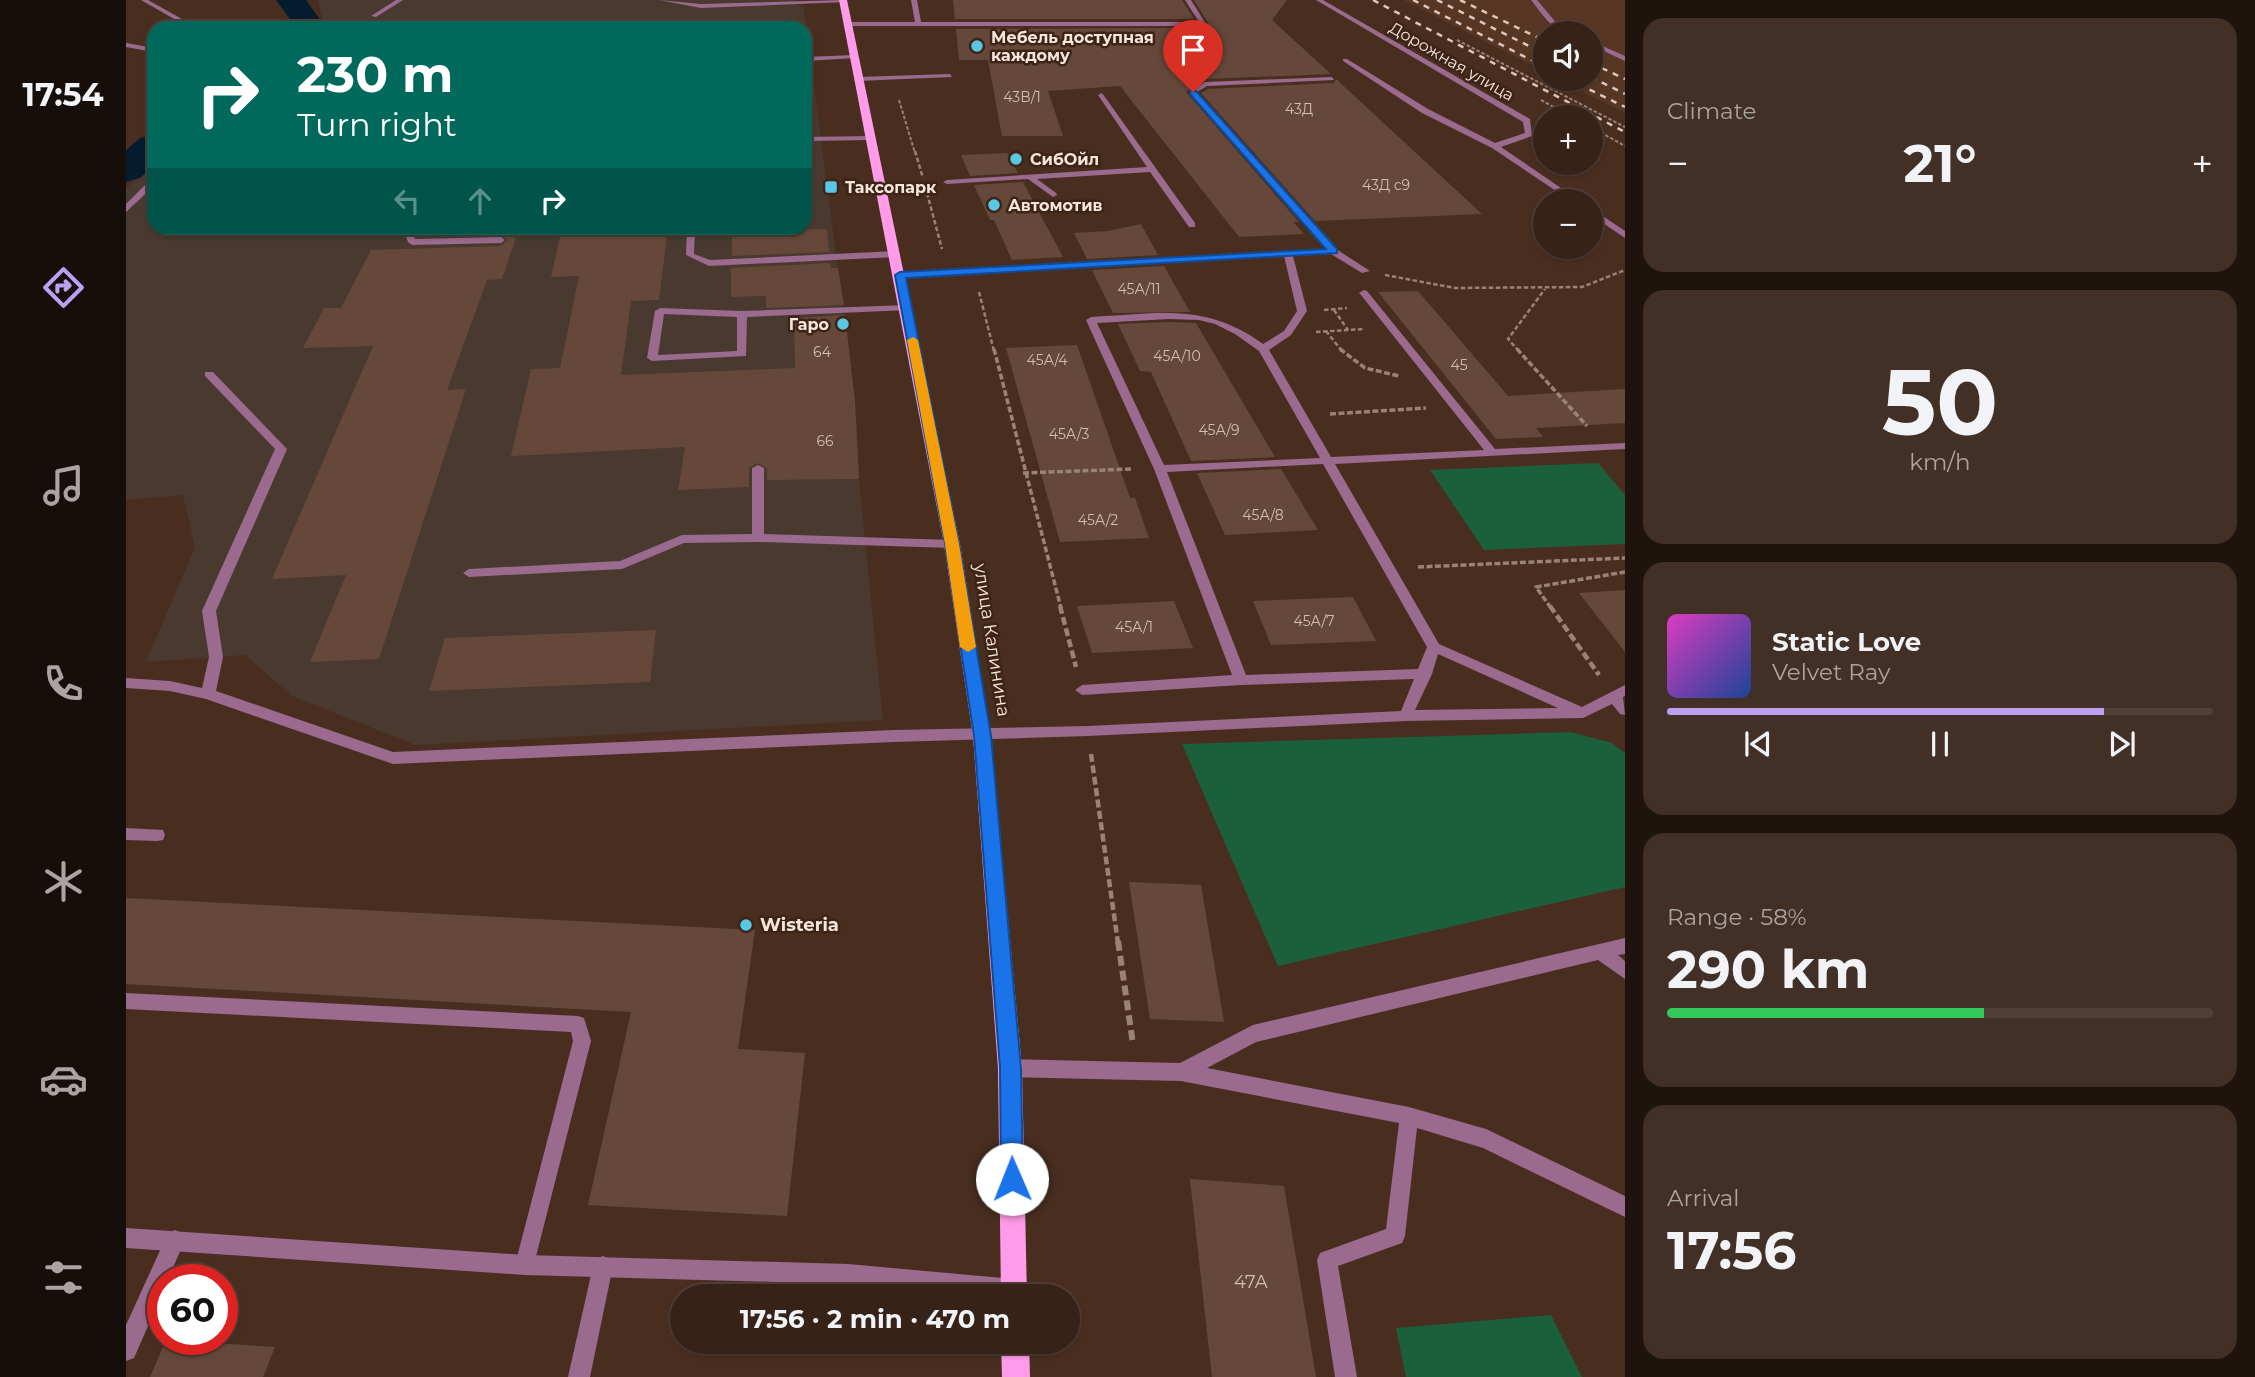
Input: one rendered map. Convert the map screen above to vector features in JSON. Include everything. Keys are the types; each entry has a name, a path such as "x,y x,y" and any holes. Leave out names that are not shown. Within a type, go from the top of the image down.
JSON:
{"main road":[{"name":"улица Калинина","path":"843,1 857,79 907,308 952,544 982,736 1010,1068 1014,1284"},
{"path":"1015,1354 1016,1377"}],"street":[{"path":"144,0 182,21"},
{"path":"374,16 400,0"},
{"path":"662,0 701,6 843,1"},
{"path":"914,0 918,23"},
{"path":"849,24 1203,24 1188,0"},
{"name":"Дорожная улица","path":"1319,0 1527,121 1529,134 1495,146"},
{"path":"1534,0 1552,21"},
{"path":"126,45 147,49"},
{"path":"1603,49 1625,59"},
{"path":"812,58 854,57"},
{"path":"1345,60 1425,111 1495,146 1558,189"},
{"path":"857,79 950,76"},
{"path":"1332,79 1205,84 1193,92 1333,251 1365,271"},
{"path":"1102,95 1192,225"},
{"path":"812,139 871,138"},
{"path":"947,182 1152,169"},
{"path":"1032,178 1053,195"},
{"path":"126,209 147,188"},
{"path":"1603,219 1625,235"},
{"path":"410,235 412,242 501,240"},
{"path":"691,235 690,256 709,263 896,254"},
{"path":"900,275 1333,251"},
{"path":"1263,349 1288,333 1302,311 1288,254"},
{"path":"1364,293 1492,452"},
{"path":"742,314 742,355 652,358 660,311 742,314 907,308"},
{"path":"1241,680 1160,468 1091,320 1189,317 1210,319 1244,334 1263,349 1434,647 1584,713"},
{"path":"208,694 216,657 209,611 281,450 209,374"},
{"path":"1160,468 1625,446"},
{"path":"758,468 758,538"},
{"path":"469,573 622,565 682,538 952,544"},
{"path":"1406,716 1434,647"},
{"path":"1082,690 1241,680 1425,674"},
{"path":"126,683 170,685 208,694 393,758 880,736 982,736 1406,716 1584,713 1620,693 1625,710"},
{"path":"126,834 157,835"},
{"path":"1181,1072 1253,1034 1625,946"},
{"path":"1600,952 1625,971"},
{"path":"126,1001 578,1024 582,1041 525,1265"},
{"path":"1010,1068 1181,1072 1409,1116 1486,1139 1625,1207"},
{"path":"1346,1377 1327,1261 1395,1236 1409,1116"},
{"path":"126,1238 525,1265 848,1274 935,1284"},
{"path":"126,1350 175,1240"},
{"path":"579,1377 603,1266"}],"path":[{"path":"1457,40 1625,127"},
{"path":"1603,134 1625,146"},
{"path":"910,138 948,272"},
{"path":"1365,271 1455,288 1546,288 1582,287 1625,270"},
{"path":"1546,288 1508,339 1606,446"},
{"path":"1302,311 1374,306"},
{"path":"1334,309 1348,330"},
{"path":"1288,333 1391,327"},
{"path":"1326,331 1344,356 1358,365 1398,376 1430,376"},
{"path":"1301,416 1456,407"},
{"path":"1023,473 1160,468"},
{"path":"1389,568 1625,558"},
{"path":"1620,693 1536,587 1625,572"}],"shaded area":[{"path":"318,0 794,0 804,9 806,21 322,21"},
{"path":"1404,0 1625,0 1625,113 1581,91 1603,91 1603,21 1533,21 1533,66"},
{"path":"812,70 855,401 859,479 883,720 415,745 292,696 245,655 146,662 195,547 183,495 126,500 126,188 147,170 147,235 812,235"}],"green space":[{"path":"1598,463 1625,495 1625,544 1484,550 1430,470"},
{"path":"1571,732 1612,743 1625,753 1625,887 1278,966 1182,744"},
{"path":"1551,1315 1582,1377 1406,1377 1396,1328"}],"building":[{"path":"953,0 1182,0 1194,19 955,19"},
{"path":"1194,0 1287,0 1272,20 1331,74 1205,79 1186,92 1299,222 1293,222 1304,234 1239,237 1120,86 1048,91 1063,136 1002,136 988,60 959,60 956,29 1204,28 1208,23"},
{"path":"1336,79 1482,214 1315,221 1201,93 1208,89 1334,83"},
{"path":"1007,153 1018,173 970,176 961,155"},
{"path":"1023,182 1063,257 1012,260 974,185"},
{"path":"1141,224 1158,255 1087,259 1074,233 1108,231"},
{"path":"812,229 827,229 829,252 732,256 732,235 812,235"},
{"path":"502,235 517,235 502,279 487,280 447,390 466,389 379,659 310,662 346,575 272,579 373,346 303,348 324,308 341,308 371,250 501,246 508,240"},
{"path":"560,235 667,235 659,300 631,301 621,375 795,368 794,318 845,315 855,401 859,479 767,480 767,468 757,463 749,468 749,487 678,490 685,447 511,456 531,369 560,368 579,276 551,277"},
{"path":"830,263 831,268 838,268 844,305 766,308 766,296 731,297 731,268"},
{"path":"1164,266 1190,312 1113,313 1092,270"},
{"path":"1418,291 1508,396 1625,389 1625,423 1536,428 1543,437 1496,439 1378,292"},
{"path":"1196,323 1275,457 1191,461 1151,372 1140,371 1118,324"},
{"path":"1077,345 1130,498 1135,498 1149,538 1060,542 1006,348"},
{"path":"1281,469 1318,530 1225,535 1197,473"},
{"path":"1625,590 1625,652 1579,593"},
{"path":"1353,597 1376,641 1271,645 1253,601"},
{"path":"1174,601 1193,648 1092,653 1077,606"},
{"path":"656,630 650,682 429,691 445,638"},
{"path":"1129,882 1201,885 1224,1022 1150,1019"},
{"path":"126,898 755,930 738,1049 805,1053 787,1216 588,1205 631,1012 126,984"},
{"path":"1190,1179 1284,1186 1316,1377 1212,1377"},
{"path":"238,1345 275,1347 263,1377 150,1377 160,1355 238,1355"}],"waterway":[{"path":"291,0 305,21"},
{"path":"126,170 147,152"}],"railway":[{"path":"1373,0 1625,132"},
{"path":"1413,0 1533,61"},
{"path":"1437,0 1533,48"},
{"path":"1460,0 1533,35"},
{"path":"1603,69 1625,79"},
{"path":"1603,83 1625,94"},
{"path":"1592,91 1625,107"}],"slow traffic":[{"path":"913,340 952,544 968,647"}],"place":[{"name":"Мебель доступная каждому","path":"977,46"},
{"name":"СибОйл","path":"1016,159"},
{"name":"Таксопарк","path":"831,187"},
{"name":"Автомотив","path":"994,205"},
{"name":"Гаро","path":"843,324"},
{"name":"Wisteria","path":"746,925"}],"route":[{"path":"1012,1179 1010,1068 982,736 952,544 900,275 1333,251 1193,92"}]}
